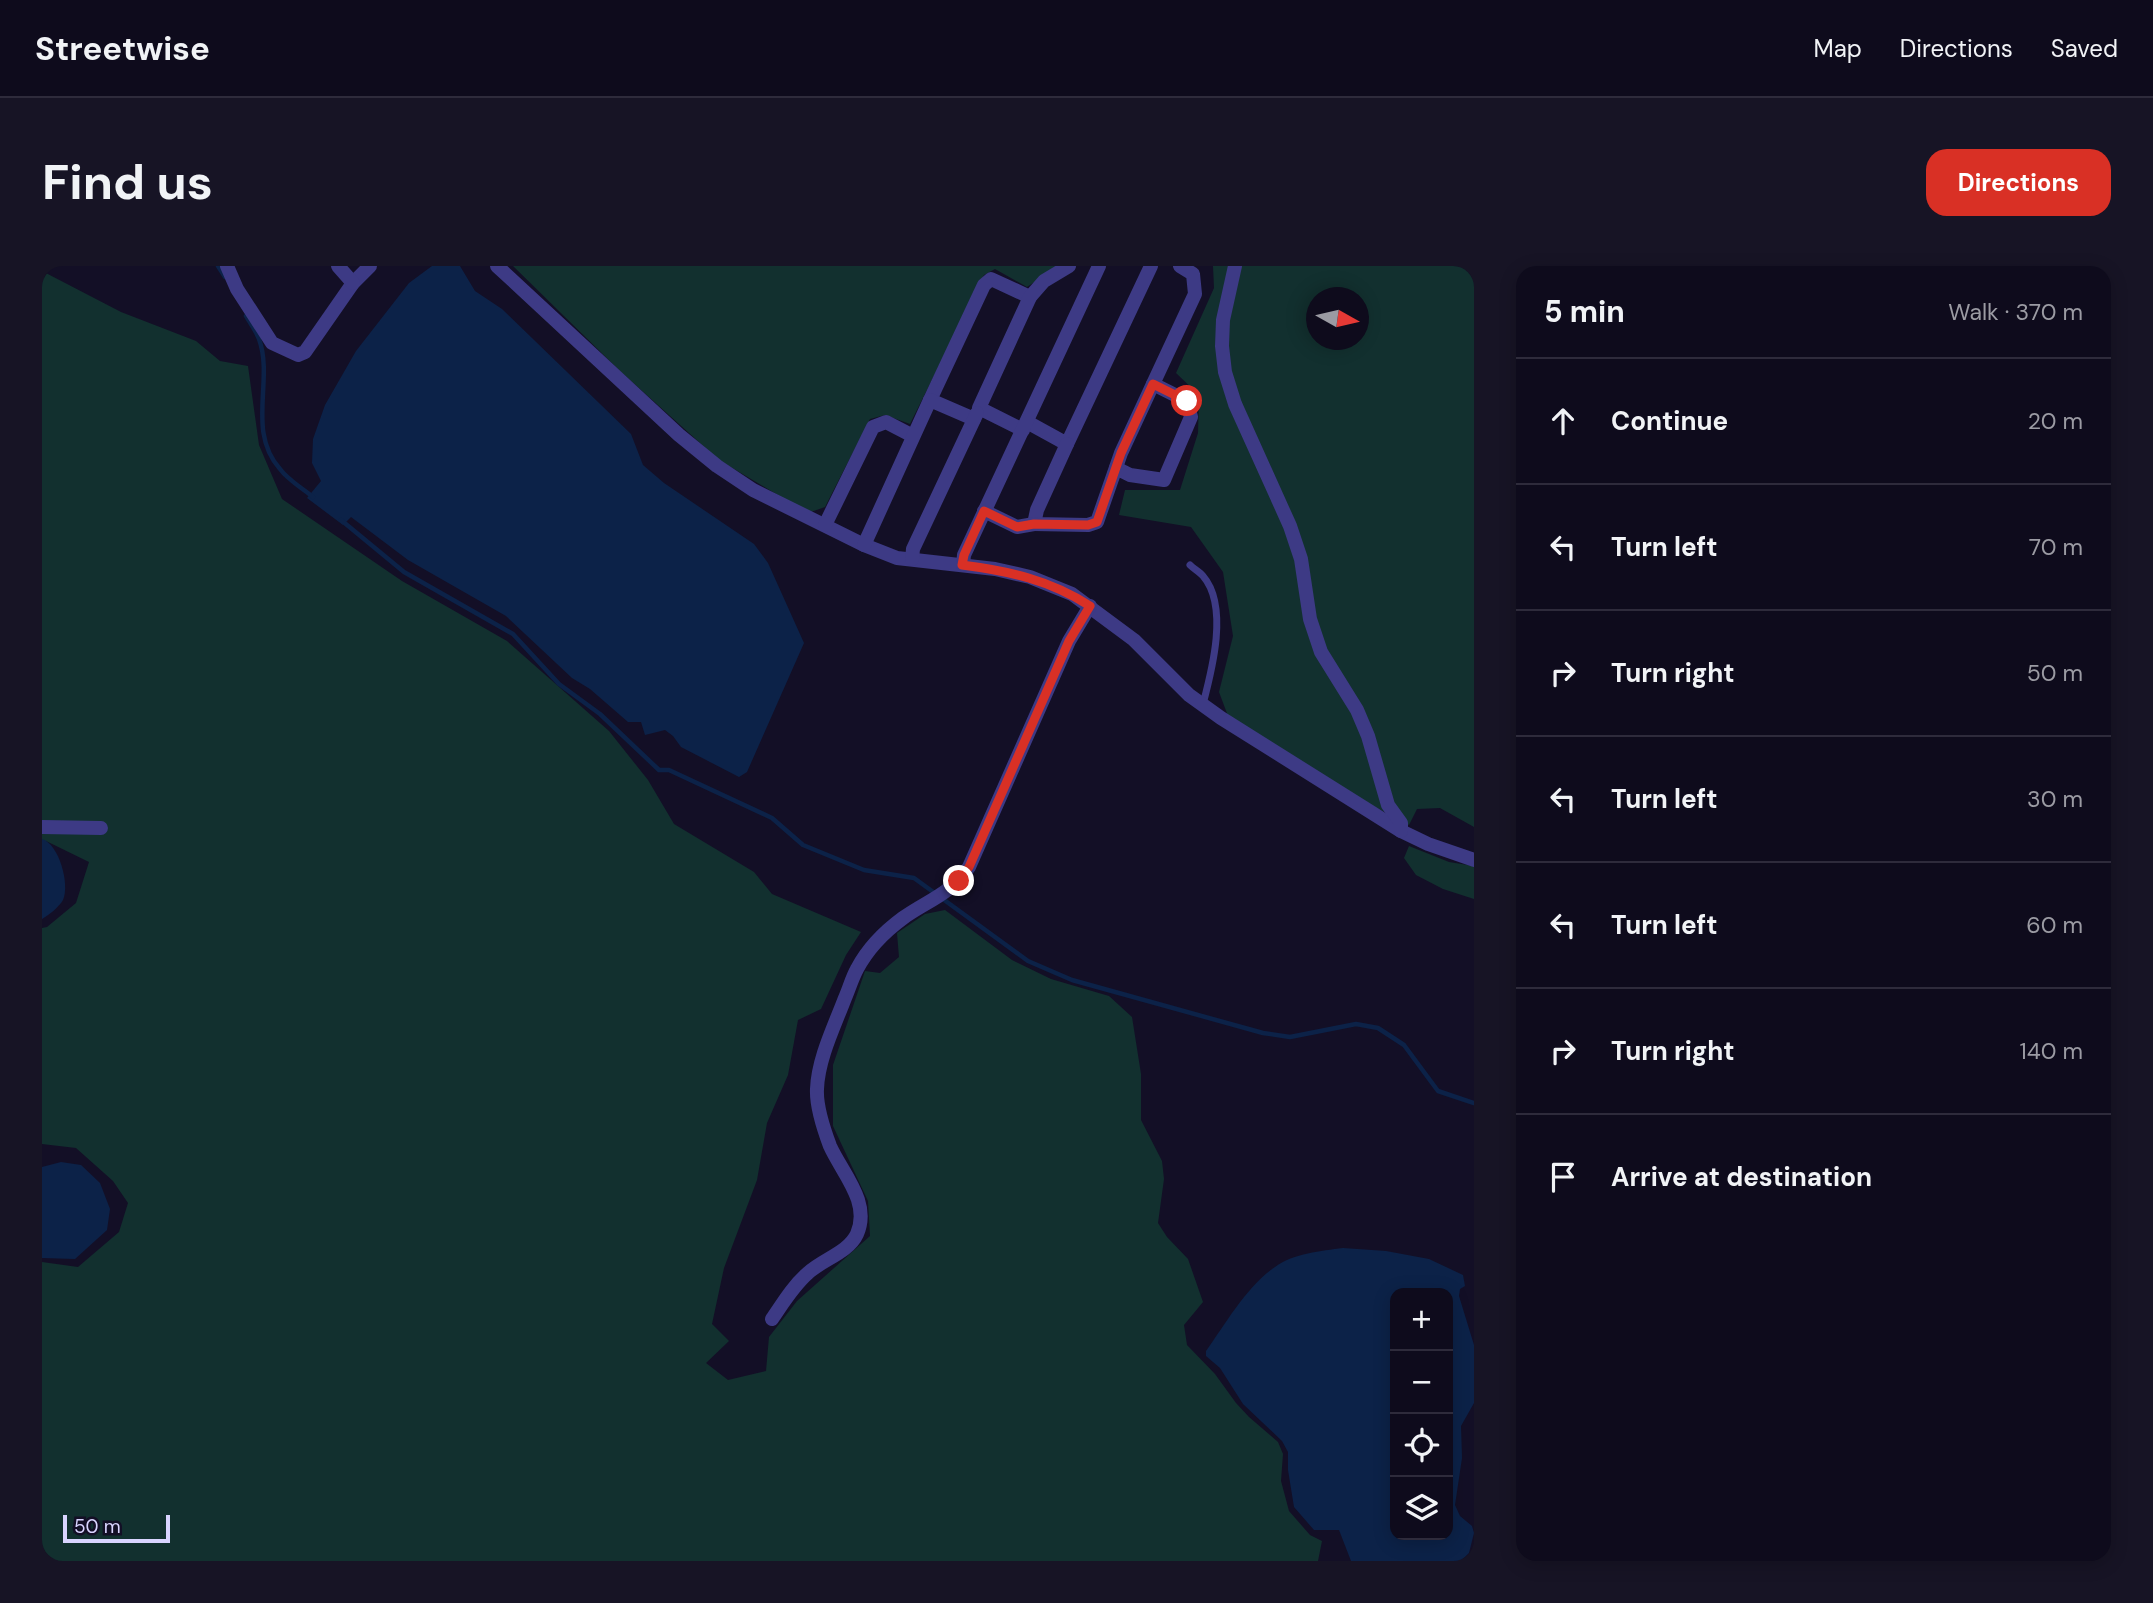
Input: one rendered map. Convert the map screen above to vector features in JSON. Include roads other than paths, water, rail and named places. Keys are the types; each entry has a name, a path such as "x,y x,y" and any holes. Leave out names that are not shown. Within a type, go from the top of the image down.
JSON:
{"street":[{"path":"227,266 237,289 272,343 298,355 305,352 353,283 370,266"},
{"path":"338,266 353,283"},
{"path":"498,266 662,419 717,466 753,490 864,545 897,558 995,569 1030,577 1072,594 1134,640 1189,695 1203,705 1401,831 1437,848 1474,860"},
{"path":"912,559 913,549 1030,297 1044,281 1069,266"},
{"path":"962,565 984,511 1099,266"},
{"path":"1034,524 1037,510 1152,266"},
{"path":"984,511 1017,527 1034,524 1088,525 1097,522 1116,468 1195,294 1193,274 1180,266"},
{"path":"1235,266 1223,320 1222,346 1231,393 1290,526 1301,559 1310,619 1321,652 1357,710 1368,736 1388,805 1401,823 1401,831"},
{"path":"864,545 984,285 991,279 1030,297"},
{"path":"1116,468 1130,475 1164,480 1191,417 1187,401 1153,384"},
{"path":"930,400 1025,426 1068,444"},
{"path":"825,525 873,427 886,422 913,436"},
{"path":"772,1319 809,1271 849,1246 861,1223 859,1200 830,1146 820,1114 817,1091 821,1065 856,969 876,940 904,917 940,896 959,881 969,867 1069,641 1090,606"},
{"path":"42,827 101,828"}],"lane":[{"path":"1190,565 1204,576 1211,589 1216,610 1217,638 1203,705"}],"water":[{"path":"432,266 460,266 475,291 502,309 631,434 643,465 664,483 754,544 768,563 804,643 747,772 739,777 681,747 665,730 645,735 641,722 628,722 590,689 572,678 506,616 408,560 351,517 343,525 307,498 321,481 312,463 313,439 325,405 356,351 409,283"},
{"path":"42,839 53,848 62,865 65,893 54,911 42,919"},
{"path":"61,1162 81,1165 100,1183 110,1209 107,1230 75,1259 42,1258 42,1167"},
{"path":"1343,1248 1386,1251 1429,1259 1463,1275 1465,1286 1460,1289 1459,1296 1474,1345 1474,1403 1461,1426 1462,1458 1455,1505 1460,1516 1472,1526 1474,1533 1469,1553 1461,1561 1351,1561 1339,1530 1314,1530 1294,1507 1288,1452 1282,1441 1243,1404 1220,1368 1206,1356 1206,1351 1255,1284 1282,1262 1308,1253"}],"waterway":[{"path":"218,266 225,277"},
{"path":"246,316 258,336 263,355 264,438 280,469 313,497"},
{"path":"341,520 404,572 513,634 559,684 600,714 659,770 669,770 772,818 803,845 864,870 914,878 1028,961 1072,980 1263,1033 1290,1037 1356,1024 1378,1028 1404,1045 1438,1091 1474,1103"}]}
